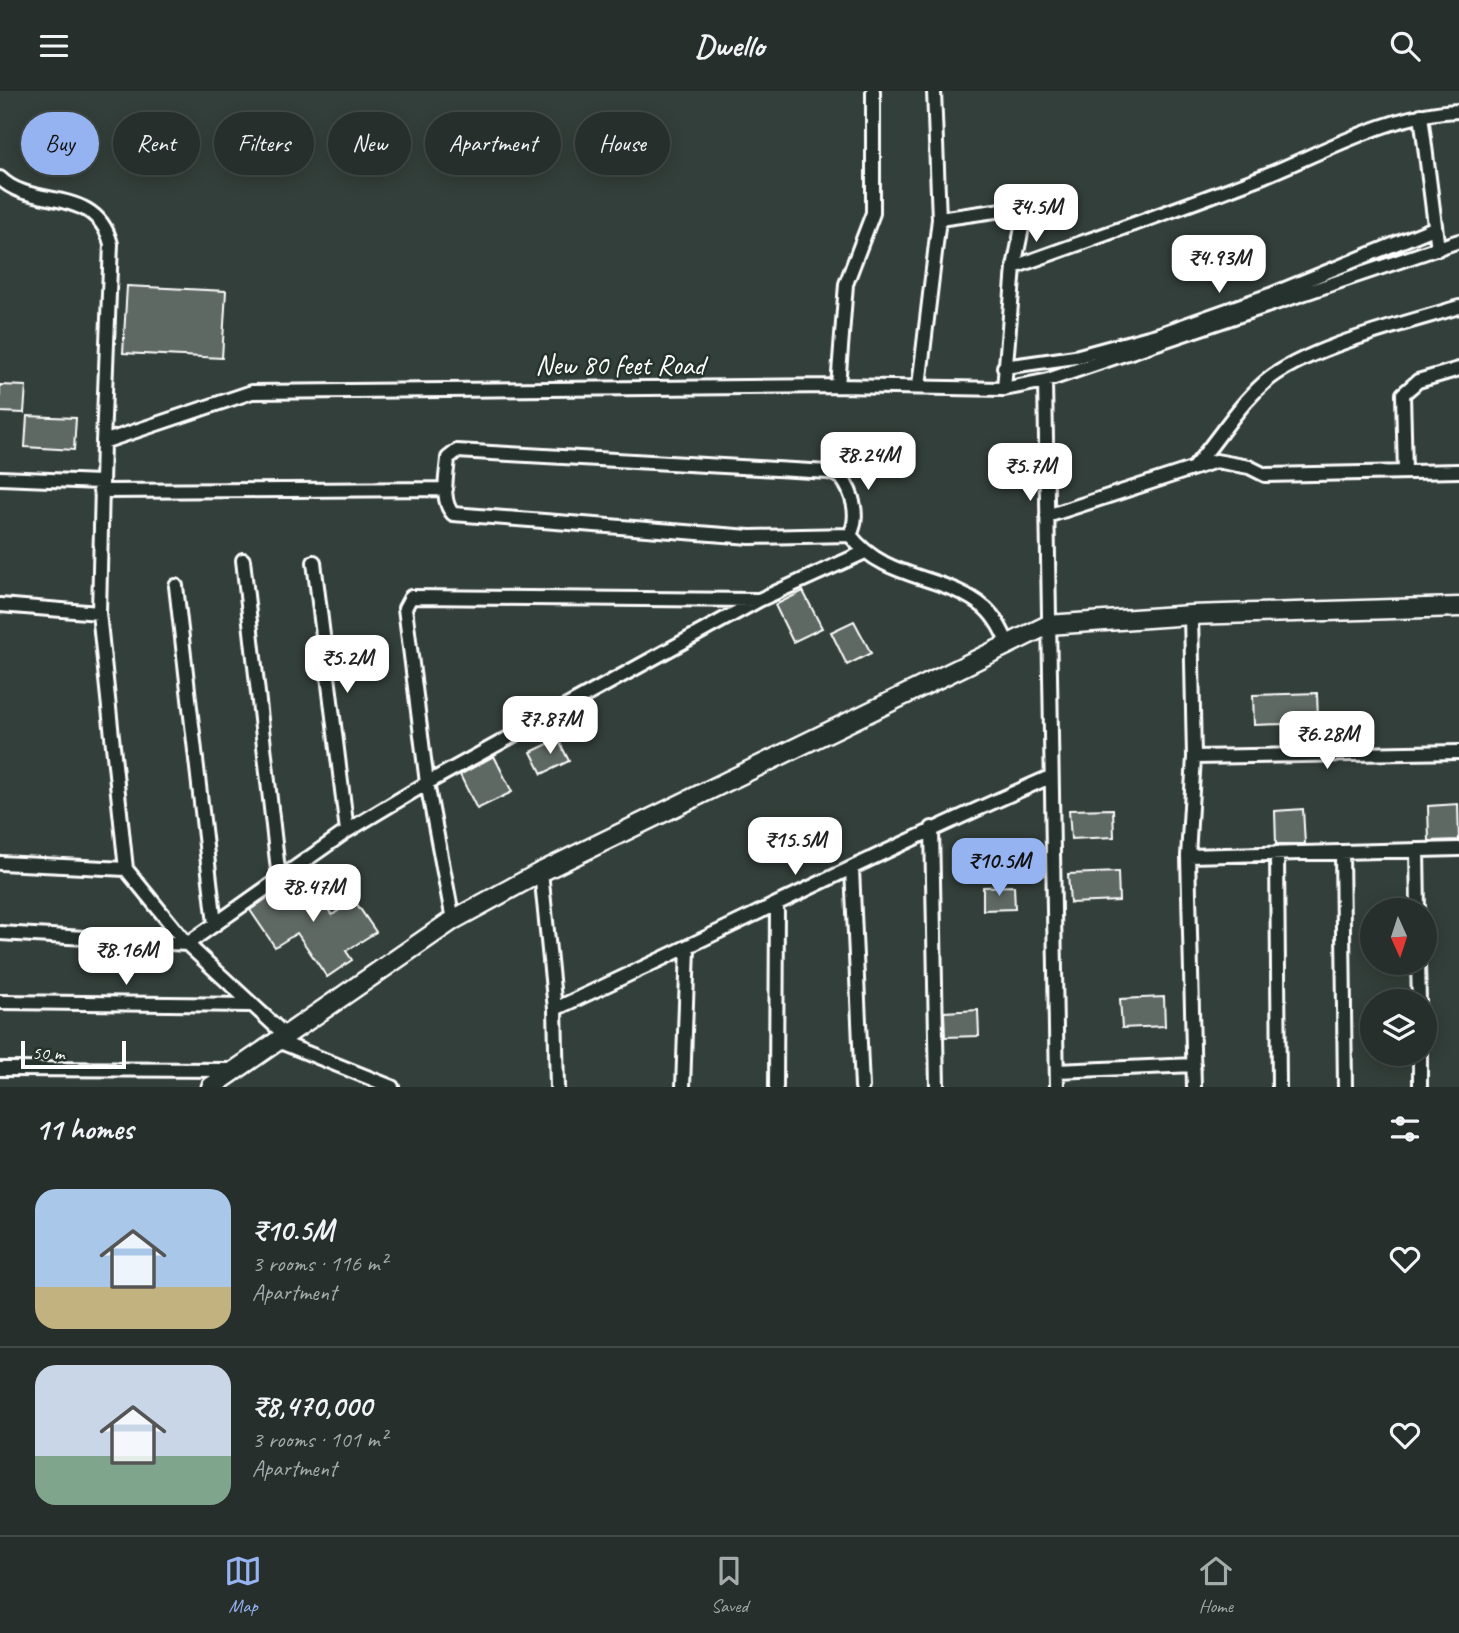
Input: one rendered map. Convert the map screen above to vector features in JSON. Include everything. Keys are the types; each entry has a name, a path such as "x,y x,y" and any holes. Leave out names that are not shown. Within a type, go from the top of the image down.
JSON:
{"street":[{"path":"838,386 846,284 873,213 873,91"},
{"path":"919,386 939,219 934,91"},
{"path":"1014,267 1421,115 1459,111"},
{"path":"1421,115 1438,249"},
{"path":"0,178 8,186 21,191 73,203 96,217 108,230 111,244 100,486 99,613 126,869 187,944 251,1005 279,1037 392,1087"},
{"path":"939,219 1016,208 1021,211 1023,223 1014,267 1004,389"},
{"path":"1004,367 1075,357 1160,334 1270,295 1434,228"},
{"name":"New 80 feet Road","path":"103,442 252,392 838,386 1004,389 1045,381 1459,241"},
{"path":"1195,466 1265,381 1297,362 1371,334 1459,307"},
{"path":"1405,472 1403,394 1418,381 1459,369"},
{"path":"1045,381 1057,1087"},
{"path":"457,451 829,472 841,477 853,499 854,528 850,535 750,537 453,514 447,507 448,458 457,451"},
{"path":"1047,516 1216,461 1265,475 1459,471"},
{"path":"0,478 100,486 446,489"},
{"path":"850,535 864,552 877,562 955,592 983,607 997,621 1008,644"},
{"path":"0,933 187,944 347,831 427,783 759,600 864,552"},
{"path":"243,560 279,880"},
{"path":"314,562 347,831"},
{"path":"176,586 215,924"},
{"path":"453,920 427,783 405,608 411,597 759,600"},
{"path":"0,605 99,613"},
{"path":"211,1087 279,1037 453,920 541,872 1048,625 1191,615 1459,607"},
{"path":"1191,615 1194,757 1188,856 1194,1087"},
{"path":"1194,757 1459,752"},
{"path":"555,1009 688,948 932,828 1050,777"},
{"path":"932,828 937,1087"},
{"path":"1188,856 1459,849"},
{"path":"1417,850 1418,898"},
{"path":"1342,852 1345,1087"},
{"path":"1277,853 1279,1087"},
{"path":"0,863 126,869"},
{"path":"852,869 862,1087"},
{"path":"541,872 555,1009 557,1087"},
{"path":"776,905 776,1087"},
{"path":"683,1087 688,948"},
{"path":"0,1002 251,1005"},
{"path":"1057,1071 1194,1065"},
{"path":"1420,1066 1420,1087"},
{"path":"0,1069 234,1070"}],"building":[{"path":"127,286 226,291 222,358 123,353"},
{"path":"0,385 26,386 24,413 0,412"},
{"path":"27,416 76,418 74,450 25,447"},
{"path":"803,591 822,628 793,642 775,605"},
{"path":"854,621 871,653 847,665 831,632"},
{"path":"1317,693 1319,744 1284,745 1283,724 1254,725 1253,695"},
{"path":"558,739 569,761 542,774 531,752"},
{"path":"494,756 512,792 477,809 460,775"},
{"path":"1458,804 1459,840 1429,841 1428,806"},
{"path":"1113,809 1114,837 1071,839 1069,810"},
{"path":"1303,809 1305,844 1276,844 1275,811"},
{"path":"1118,872 1119,901 1070,903 1068,874"},
{"path":"303,873 332,915 354,900 376,932 346,951 352,960 327,977 297,933 275,947 250,910"},
{"path":"1014,886 1015,909 983,910 983,887"},
{"path":"1164,997 1165,1026 1122,1028 1120,999"},
{"path":"978,1010 979,1036 945,1037 944,1012"}]}
